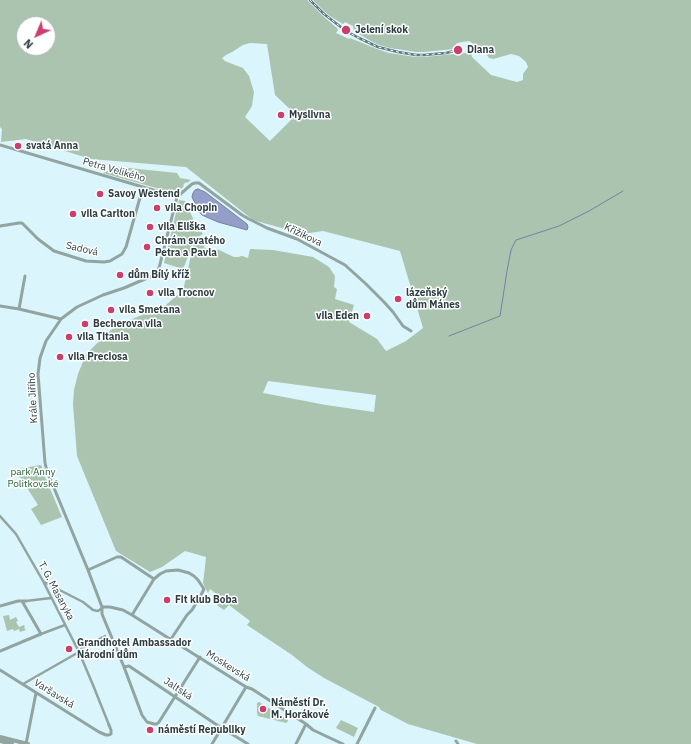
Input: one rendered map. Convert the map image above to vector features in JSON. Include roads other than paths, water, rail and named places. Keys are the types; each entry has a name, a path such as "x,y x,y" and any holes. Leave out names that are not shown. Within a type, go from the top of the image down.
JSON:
{"street":[{"name":"Petra Velikého","path":"0,145 177,197"},
{"name":"Křižíkova","path":"177,197 192,184 199,183 249,220 297,239 345,265 384,302 403,326 411,331"},
{"name":"Sadová","path":"0,226 22,223 38,239 54,251 86,260 104,262 110,261 122,254 126,247 143,187"},
{"name":"Krále Jiřího","path":"176,696 159,722 156,724 150,724 147,722 144,718 102,614 102,607 88,570 47,471 45,463 38,374 40,358 46,341 61,319 77,307 156,274 159,268 177,197"},
{"path":"19,309 25,276"},
{"path":"0,306 61,319"},
{"name":"T. G. Masaryka","path":"0,516 16,534 43,581 79,652 111,730 111,734 106,735 99,732"},
{"path":"88,570 117,557 121,557 154,579"},
{"path":"132,615 154,579 160,574 166,571 178,570 194,576 204,589 192,610 171,639"},
{"path":"43,581 83,602 93,610 98,611 102,607"},
{"path":"0,606 18,601 52,598"},
{"path":"24,601 41,634"},
{"name":"Moskevská","path":"102,607 123,610 132,615 246,687 252,689 313,730 344,744"},
{"path":"2,650 65,624"},
{"path":"22,684 105,636"},
{"path":"176,696 200,657"},
{"name":"Jaltská","path":"124,667 129,666 222,728"},
{"name":"Varšavská","path":"0,670 99,732"},
{"path":"212,744 246,687"},
{"path":"0,737 26,744 36,693"},
{"path":"358,744 375,708"},
{"path":"296,744 306,724"},
{"path":"222,728 248,744"},
{"path":"0,741 12,744"}],"water":[{"path":"198,189 205,192 247,224 247,230 218,222 202,215 192,197 195,190"}],"waterway":[{"path":"449,336 500,316 511,250 516,240 559,226 589,211 623,191"}],"railway":[{"path":"310,0 324,14 346,31 378,47 416,55 446,53 462,49"}],"place":[{"name":"Jelení skok","path":"346,30"},
{"name":"Diana","path":"458,50"},
{"name":"Myslivna","path":"281,115"},
{"name":"svatá Anna","path":"18,146"},
{"name":"Savoy Westend","path":"100,194"},
{"name":"vila Chopin","path":"157,208"},
{"name":"vila Carlton","path":"73,214"},
{"name":"vila Eliška","path":"150,227"},
{"name":"Chrám svatého Petra a Pavla","path":"147,247"},
{"name":"dům Bílý kříž","path":"120,275"},
{"name":"vila Trocnov","path":"150,293"},
{"name":"lázeňský dům Mánes","path":"398,299"},
{"name":"vila Smetana","path":"111,310"},
{"name":"vila Eden","path":"367,316"},
{"name":"Becherova vila","path":"85,324"},
{"name":"vila Titania","path":"69,337"},
{"name":"vila Preciosa","path":"60,357"},
{"name":"Fit klub Boba","path":"167,600"},
{"name":"Grandhotel Ambassador Národní dům","path":"69,649"},
{"name":"Náměstí Dr. M. Horákové","path":"263,709"},
{"name":"náměstí Republiky","path":"150,730"}],"park label":[{"name":"park Anny Politkovské","path":"33,478"}]}
